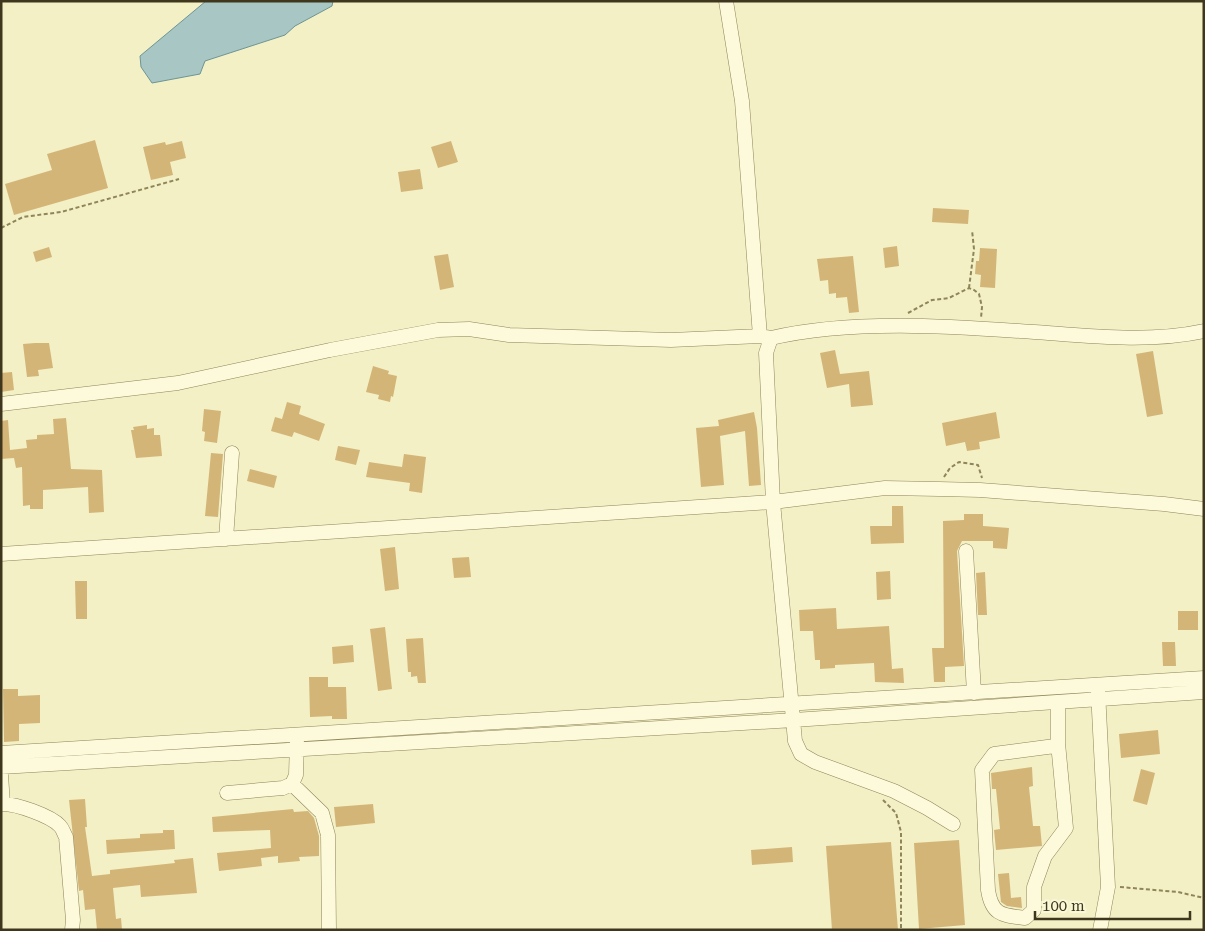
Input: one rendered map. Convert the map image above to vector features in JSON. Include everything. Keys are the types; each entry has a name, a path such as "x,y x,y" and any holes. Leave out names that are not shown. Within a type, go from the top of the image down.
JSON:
{"street":[{"path":"726,1 742,101 767,344 773,502 793,704 794,741 801,754 815,762 894,791 928,808 953,824"},
{"path":"1,404 178,383 330,350 438,330 470,329 509,335 671,340 765,337 883,326 1106,338 1167,336 1204,331"},
{"path":"226,539 232,453"},
{"path":"1,554 773,502 885,488 980,490 1164,504 1204,509"},
{"path":"966,551 974,693"},
{"path":"1,752 1204,678"},
{"path":"1098,685 1103,822 1108,886 1100,930"},
{"path":"1,767 794,720 1204,692"},
{"path":"1058,702 1058,743 1066,828 1045,856 1034,887 1034,910 1030,916 1025,918 1003,915 991,904 988,890 982,770 994,754 1055,746 1058,743"},
{"path":"227,793 283,788 292,784 296,775 298,749 296,733"},
{"path":"1,775 2,804 49,818 61,828 66,837 73,920 72,930"},
{"path":"292,784 322,813 328,835 329,930"}],"path":[{"path":"1,228 23,218 61,212 179,179"},
{"path":"969,288 974,249 972,230"},
{"path":"908,313 932,300 949,298 969,288"},
{"path":"969,288 979,294 982,307 981,318 974,330"},
{"path":"939,489 950,468 959,462 978,465 982,480 980,490"},
{"path":"883,800 896,813 901,832 901,930"},
{"path":"1108,886 1178,892 1204,898"}],"water":[{"path":"206,1 333,1 332,6 295,26 285,35 205,61 200,74 152,83 141,67 140,56"}],"building":[{"path":"95,140 108,188 14,215 5,184 52,170 47,154"},
{"path":"182,141 186,158 170,162 173,175 151,180 143,147 165,142 166,145"},
{"path":"451,141 458,162 438,168 431,147"},
{"path":"420,169 423,189 401,192 398,172"},
{"path":"933,208 969,210 968,224 932,222"},
{"path":"897,246 899,266 885,268 883,248"},
{"path":"49,247 52,257 36,262 33,252"},
{"path":"980,248 997,249 995,288 980,287 981,275 975,274"},
{"path":"448,254 454,287 440,290 434,256"},
{"path":"853,256 859,312 849,313 847,297 836,298 836,293 829,294 828,280 820,281 817,259"},
{"path":"49,343 53,368 38,370 39,376 27,377 23,344"},
{"path":"835,350 840,374 869,371 873,405 851,407 849,384 827,388 820,353"},
{"path":"1153,351 1163,414 1147,417 1136,354"},
{"path":"373,366 389,371 388,374 397,376 393,397 391,396 390,402 378,399 379,395 366,392"},
{"path":"12,372 14,390 1,392 1,373"},
{"path":"287,402 301,406 299,414 325,424 319,441 294,432 292,437 271,431 275,417 282,419"},
{"path":"204,409 221,411 217,443 204,441 205,432 202,431"},
{"path":"754,412 761,485 749,486 745,431 720,436 724,485 701,487 696,428 719,426 718,420"},
{"path":"996,412 1000,438 979,442 980,449 967,451 965,442 946,446 942,423"},
{"path":"66,418 71,469 102,470 104,512 89,513 88,487 43,490 43,509 30,509 30,505 23,506 22,467 16,468 14,458 1,459 1,421 8,420 10,450 27,448 26,440 37,439 37,435 54,434 53,419"},
{"path":"147,425 147,429 154,428 154,435 160,435 162,456 136,458 131,430 134,430 133,427"},
{"path":"338,446 360,450 356,465 335,460"},
{"path":"211,453 223,454 218,517 205,516"},
{"path":"404,454 426,457 422,493 409,491 410,483 366,477 369,462 402,467"},
{"path":"250,469 277,476 274,488 247,481"},
{"path":"892,506 903,506 904,543 871,544 870,526 892,526"},
{"path":"964,514 983,514 983,526 1009,528 1007,549 993,548 993,541 962,541 957,551 964,666 945,667 945,682 934,682 932,648 944,648 943,521 964,520"},
{"path":"395,547 399,589 385,591 380,549"},
{"path":"469,557 471,577 454,578 452,558"},
{"path":"890,571 891,599 877,600 876,572"},
{"path":"985,572 987,615 978,615 976,573"},
{"path":"75,581 87,581 87,619 76,619"},
{"path":"836,608 837,629 889,626 892,669 903,668 904,683 875,682 874,663 835,665 835,668 820,669 820,660 815,660 813,631 800,631 799,610"},
{"path":"1178,611 1198,611 1198,630 1178,630"},
{"path":"385,627 392,689 378,691 370,629"},
{"path":"423,638 426,683 418,683 417,676 411,677 411,672 408,672 406,639"},
{"path":"1162,642 1175,642 1176,666 1163,666"},
{"path":"353,645 354,662 333,664 332,647"},
{"path":"309,677 328,677 328,687 346,687 347,719 332,719 332,716 310,717"},
{"path":"3,689 18,689 18,696 40,695 40,723 19,724 19,741 4,742"},
{"path":"1158,730 1160,754 1121,758 1119,734"},
{"path":"1032,767 1033,786 1029,787 1033,826 1040,826 1042,846 996,850 994,830 1000,829 996,789 992,789 991,773"},
{"path":"1141,769 1155,773 1147,805 1133,801"},
{"path":"85,799 87,827 85,827 92,876 110,874 110,870 175,863 174,860 193,858 197,893 141,897 140,885 113,888 116,919 121,918 122,930 97,930 95,909 85,910 83,890 79,891 69,800"},
{"path":"373,804 375,823 336,827 334,807"},
{"path":"293,809 294,812 308,811 314,818 319,836 319,856 299,857 300,861 278,863 278,856 261,858 262,866 219,871 217,853 271,848 270,830 213,832 212,817"},
{"path":"163,830 174,830 175,849 107,854 106,840 140,838 140,834 163,833"},
{"path":"959,840 965,925 919,929 914,843"},
{"path":"891,842 898,930 832,930 826,846"},
{"path":"792,847 793,862 752,865 751,850"},
{"path":"1009,873 1011,898 1021,897 1022,908 1007,906 1001,902 998,874"}]}
